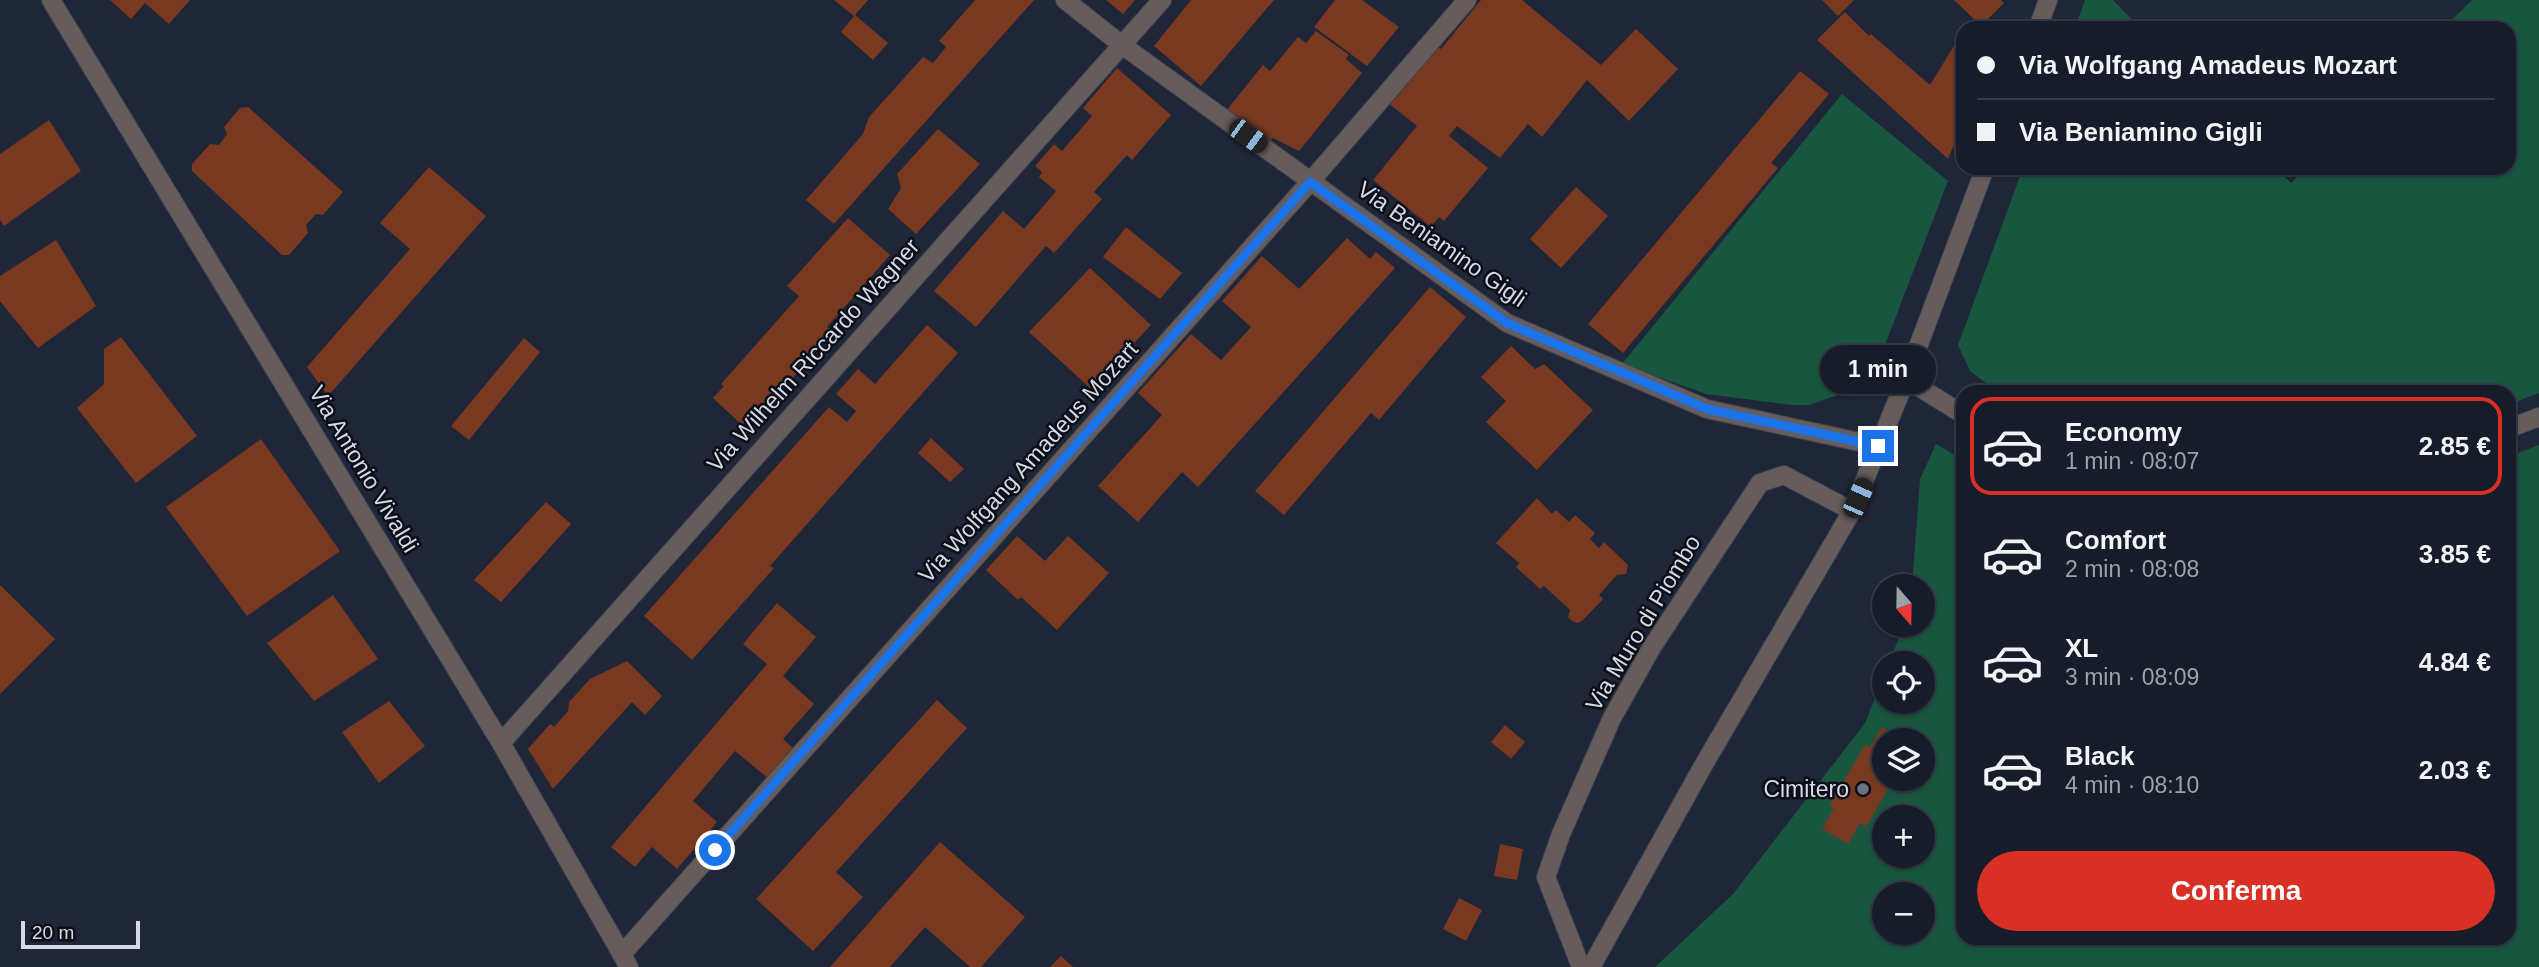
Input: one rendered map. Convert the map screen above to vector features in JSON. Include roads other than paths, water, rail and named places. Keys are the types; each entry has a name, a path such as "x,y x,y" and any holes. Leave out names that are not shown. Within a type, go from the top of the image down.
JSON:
{"street":[{"name":"Via Beniamino Gigli","path":"1065,0 1122,46 1507,323 1707,409 1878,446"},
{"name":"Via Wilhelm Riccardo Wagner","path":"501,743 1162,0"},
{"name":"Via Wolfgang Amadeus Mozart","path":"625,961 1467,0"},
{"path":"2040,21 2048,0"},
{"name":"Via Antonio Vivaldi","path":"53,1 501,743 625,961"},
{"path":"1591,967 1703,765 1852,511 1906,379 1982,175"},
{"path":"1906,379 1956,410"},
{"path":"2516,427 2539,417"},
{"name":"Via Muro di Piombo","path":"1581,967 1546,877 1561,834 1612,718 1652,647 1760,483 1784,475 1852,511"}],"place":[{"name":"Cimitero","path":"1863,789"}]}
